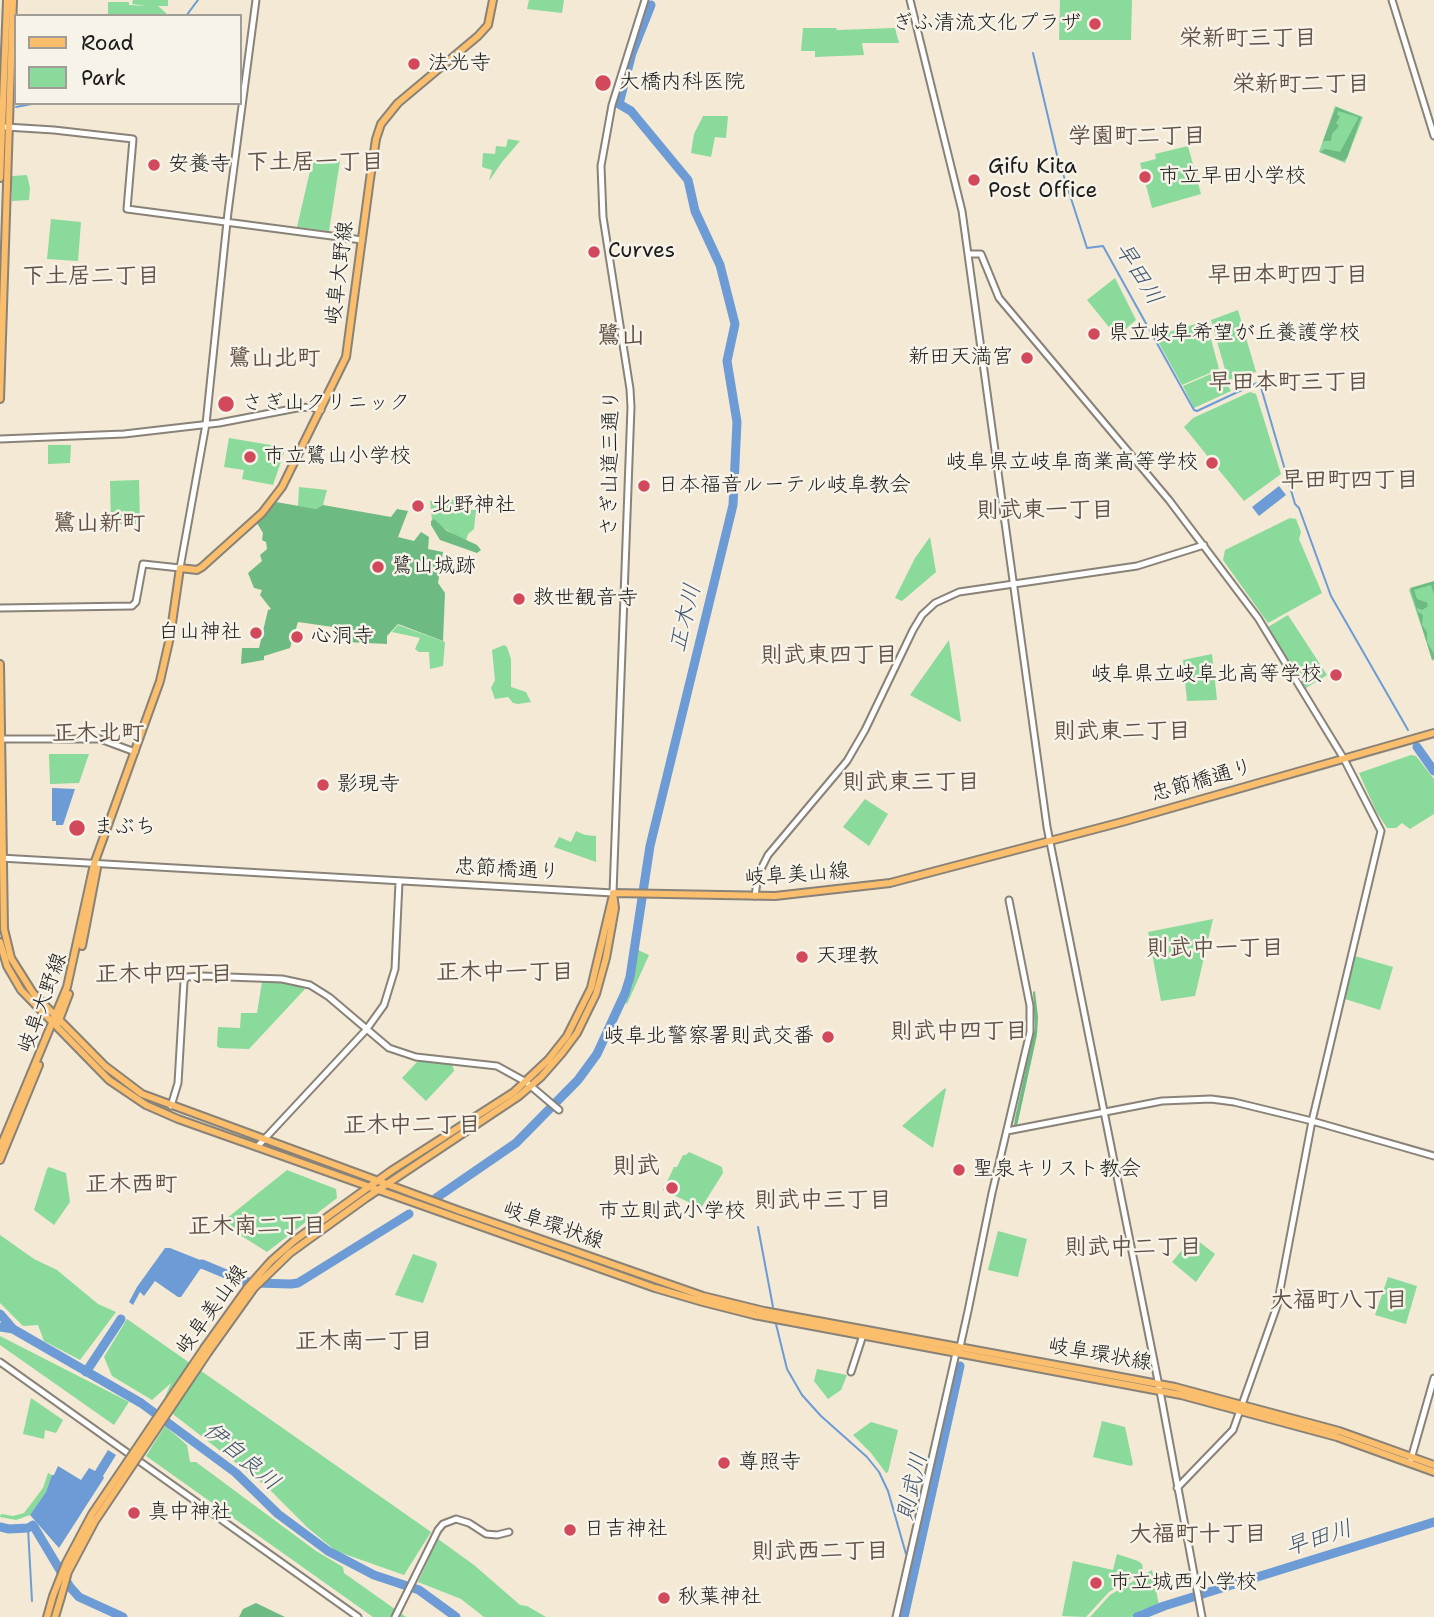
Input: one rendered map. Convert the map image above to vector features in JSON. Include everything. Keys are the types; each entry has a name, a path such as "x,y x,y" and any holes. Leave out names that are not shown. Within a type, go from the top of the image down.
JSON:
{"main road":[{"path":"0,399 7,0"},
{"path":"0,178 13,0"},
{"name":"岐阜大野線","path":"0,1160 56,1022 73,968 96,865 164,665 180,568 197,570 202,567 270,506 282,487 346,357 376,139 386,116 398,103 488,25 493,0"},
{"name":"岐阜環状線","path":"0,664 4,929 11,958 23,980 56,1022 109,1080 132,1098 161,1112 257,1147 676,1295 754,1315 863,1335 1158,1383 1339,1431 1434,1472"},
{"name":"忠節橋通り","path":"979,861 1434,733"},
{"name":"岐阜美山線","path":"207,1349 242,1303 276,1265 380,1189 519,1096 567,1036 581,1012 597,967 613,893 755,896 817,893 880,885 979,861"},
{"name":"岐阜環状線","path":"0,942 7,966 21,990 114,1074 142,1094 171,1106 472,1216 703,1296 764,1311 1241,1407"},
{"name":"岐阜大野線","path":"0,1147 56,1022"},
{"name":"岐阜美山線","path":"47,1617 95,1521 235,1302 280,1252 370,1186 528,1084"},
{"name":"岐阜環状線","path":"1411,1460 1434,1465"},
{"name":"岐阜美山線","path":"55,1617 57,1596"}],"street":[{"path":"0,608 132,606 136,602 143,564 180,568 206,424 227,222 256,0"},
{"name":"さぎ山道三通り","path":"613,893 631,407 603,217 601,166 612,105 645,0"},
{"path":"911,0 962,211 1050,841 1160,1391 1202,1617"},
{"path":"1392,0 1434,136"},
{"path":"5,127 131,138 134,142 127,209 362,240"},
{"path":"969,254 981,254 999,298 1169,500 1258,618 1344,759 1381,834 1312,1121 1278,1306 1233,1430 1177,1488"},
{"path":"0,439 116,435 248,419 297,408 321,410"},
{"path":"755,896 758,875 768,855 840,770 858,744 922,615 935,603 951,595 1137,566 1204,545"},
{"path":"1,739 100,738 135,752"},
{"path":"2,858 96,865"},
{"name":"忠節橋通り","path":"96,865 613,893"},
{"path":"257,1147 366,1030 384,1005 393,981 396,960 399,882"},
{"path":"896,1617 1030,1032 1031,1019 1009,900"},
{"path":"171,1106 178,1083 184,981 187,977 299,982 323,992 389,1048 407,1055 497,1066 528,1084 556,1107"},
{"path":"1007,1131 1162,1101 1211,1099 1244,1104 1312,1121 1434,1156"},
{"path":"851,1373 863,1335"},
{"path":"0,1362 358,1617"},
{"path":"1411,1460 1434,1378"},
{"path":"395,1617 443,1524 456,1519 469,1523 486,1534 509,1532"}],"green space":[{"path":"133,0 168,0 168,6 158,6 166,14 108,14 108,2 129,2 129,5 147,6 132,4"},
{"path":"529,0 564,0 562,13 527,9"},
{"name":"ぎふ清流文化プラザ","path":"1060,0 1132,0 1131,40 1059,40"},
{"path":"803,28 895,28 899,43 862,43 864,55 815,57 815,51 801,51"},
{"path":"1335,106 1363,117 1345,163 1319,152"},
{"path":"1336,107 1361,117 1347,158 1343,161 1320,152 1325,149 1340,152 1358,119 1338,111 1337,115 1340,116 1336,123 1339,126 1332,134 1331,141 1323,141"},
{"path":"703,116 728,116 726,138 715,137 711,157 691,153 694,134"},
{"path":"508,139 520,141 489,181 492,170 482,167 483,153 495,154 496,146 506,147"},
{"path":"1188,146 1201,194 1152,208 1140,163 1156,159 1155,154"},
{"path":"313,158 340,161 329,231 297,227"},
{"path":"27,175 29,200 12,201 12,176"},
{"path":"51,219 81,222 78,261 47,259"},
{"path":"1115,278 1136,320 1117,337 1087,300"},
{"path":"1238,310 1256,372 1228,380 1211,320"},
{"path":"1206,321 1219,369 1182,385 1155,336"},
{"path":"1218,371 1231,391 1194,408 1183,386"},
{"path":"1250,392 1256,394 1281,474 1244,501 1184,427 1193,418"},
{"path":"229,438 277,446 284,453 273,485 242,479 244,470 224,467"},
{"path":"48,445 71,445 70,463 48,464"},
{"path":"139,480 140,524 111,524 110,481"},
{"path":"299,487 327,490 323,505 316,509 298,506"},
{"path":"448,499 457,500 460,510 476,510 474,529 466,540 432,520 430,500 436,505 447,506"},
{"path":"276,502 316,509 323,505 391,517 397,509 408,511 398,537 414,541 421,532 429,537 428,549 443,552 438,583 445,593 443,641 398,624 387,636 387,644 347,642 341,636 340,628 298,622 290,648 264,656 264,660 241,664 242,648 259,648 268,610 271,609 260,595 262,590 254,588 248,573 262,561 260,555 267,549 257,523"},
{"path":"1290,518 1296,519 1301,532 1299,539 1322,593 1268,623 1223,560 1225,550"},
{"path":"434,519 447,531 477,545 481,550 477,553 440,540 431,525"},
{"path":"930,537 936,572 902,601 895,598 915,558"},
{"path":"1434,581 1434,660 1433,661 1409,590"},
{"path":"1434,581 1434,595 1431,585 1414,590 1417,599 1428,603 1422,610 1417,608 1423,615 1422,625 1434,654 1432,660 1410,588"},
{"path":"1288,615 1327,675 1306,688 1268,627"},
{"path":"398,625 445,642 443,666 430,669 429,652 415,649 420,638 392,632"},
{"path":"949,640 961,721 960,722 910,695"},
{"path":"504,645 511,659 511,687 526,692 531,702 513,703 508,697 495,699 491,688 495,680 492,650"},
{"path":"1212,654 1217,700 1187,701 1183,660"},
{"path":"49,754 89,754 79,783 50,784"},
{"path":"1411,755 1416,756 1434,779 1434,814 1410,829 1402,823 1396,828 1387,828 1359,773"},
{"path":"865,799 888,814 869,846 843,827"},
{"path":"576,831 596,836 596,862 554,847 559,837 571,842"},
{"path":"1213,919 1195,996 1161,1001 1148,932"},
{"path":"638,950 649,955 627,1004 625,1003 632,985"},
{"path":"1355,956 1393,967 1380,1010 1345,999"},
{"path":"262,982 296,984 305,989 249,1049 219,1048 218,1027 240,1028 241,1013 257,1013"},
{"path":"1035,991 1037,1035 1017,1126 1014,1125 1015,1118 1035,1027"},
{"path":"418,1061 452,1064 454,1071 426,1101 402,1078"},
{"path":"946,1089 933,1148 902,1126"},
{"path":"689,1152 722,1167 723,1173 701,1208 663,1190 674,1167 677,1167 683,1155"},
{"path":"49,1167 66,1173 70,1202 54,1225 34,1210"},
{"path":"287,1170 336,1189 337,1198 267,1252 221,1223"},
{"path":"998,1231 1027,1239 1018,1277 988,1270"},
{"path":"0,1235 34,1259 57,1270 98,1304 116,1312 80,1360 44,1341 38,1325 23,1326 0,1303"},
{"path":"1193,1237 1215,1254 1196,1282 1172,1262"},
{"path":"413,1254 436,1262 437,1265 423,1303 395,1295"},
{"path":"1388,1277 1417,1286 1406,1324 1375,1315"},
{"path":"127,1319 431,1532 404,1575 336,1551 308,1528 267,1487 169,1411 174,1405 165,1397 171,1383 152,1400 112,1376 104,1357"},
{"path":"0,1336 129,1402 114,1425 0,1345"},
{"path":"817,1369 847,1375 841,1390 828,1399 814,1381"},
{"path":"31,1398 63,1420 56,1433 45,1430 44,1439 23,1434"},
{"path":"1102,1421 1125,1427 1133,1464 1131,1466 1093,1457"},
{"path":"871,1422 898,1430 886,1473 853,1435"},
{"path":"165,1426 187,1445 190,1462 196,1462 316,1551 343,1567 344,1573 406,1617 373,1617 146,1456"},
{"path":"48,1473 52,1475 46,1492 30,1515 16,1520 0,1517 1,1514 13,1516 24,1513 43,1488"},
{"path":"438,1539 474,1565 520,1605 546,1617 484,1617 461,1599 418,1582"},
{"path":"1117,1554 1138,1561 1142,1564 1143,1571 1109,1592 1086,1617 1062,1616 1073,1561 1113,1570"},
{"path":"1152,1570 1159,1605 1141,1610 1131,1617 1090,1617 1110,1595"},
{"path":"256,1603 285,1617 239,1617 243,1609"}],"water":[{"path":"1279,486 1286,495 1259,516 1252,507"},
{"path":"52,788 75,789 63,825 56,825 56,821 52,821"},
{"path":"165,1248 205,1262 181,1297 155,1281 144,1296 140,1292 133,1305 129,1302 137,1287"},
{"path":"108,1450 116,1455 59,1548 30,1515 46,1492 58,1466 81,1480 89,1468 95,1471"}],"waterway":[{"path":"188,14 198,0"},
{"name":"正木川","path":"436,1198 516,1143 578,1080 597,1054 625,993 630,977 650,846 733,505 737,422 727,361 735,324 720,265 695,211 688,180 631,111 619,104 632,53 651,5"},
{"name":"早田川","path":"1033,53 1057,155 1087,248 1103,246 1194,410 1260,384 1295,504 1299,508 1331,596 1408,730"},
{"path":"16,107 26,105"},
{"name":"早田川","path":"1417,747 1434,771"},
{"name":"正木川","path":"193,1266 202,1264 243,1281 298,1283 409,1214"},
{"path":"758,1227 773,1307"},
{"path":"0,1314 13,1329"},
{"name":"正木川","path":"86,1372 121,1319"},
{"path":"776,1324 787,1369 802,1395 867,1457 879,1472 888,1491 906,1554"},
{"name":"伊自良川","path":"0,1327 13,1329 141,1403 236,1473 278,1514 328,1551 374,1575 419,1590 456,1617"},
{"name":"則武川","path":"904,1617 960,1366"},
{"name":"早田川","path":"1137,1617 1164,1606 1434,1522"},
{"path":"0,1527 28,1528 33,1525 70,1587 79,1597 123,1617"},
{"path":"28,1528 32,1601"}],"place":[{"name":"ぎふ清流文化プラザ","path":"1095,24"},
{"name":"法光寺","path":"414,64"},
{"name":"大橋内科医院","path":"603,83"},
{"name":"安養寺","path":"154,165"},
{"name":"市立早田小学校","path":"1145,177"},
{"name":"Gifu Kita Post Office","path":"974,180"},
{"name":"Curves","path":"594,252"},
{"name":"県立岐阜希望が丘養護学校","path":"1094,334"},
{"name":"新田天満宮","path":"1027,358"},
{"name":"さぎ山クリニック","path":"226,404"},
{"name":"市立鷺山小学校","path":"250,457"},
{"name":"岐阜県立岐阜商業高等学校","path":"1212,463"},
{"name":"日本福音ルーテル岐阜教会","path":"644,486"},
{"name":"北野神社","path":"418,506"},
{"name":"鷺山城跡","path":"378,567"},
{"name":"救世観音寺","path":"519,599"},
{"name":"白山神社","path":"256,633"},
{"name":"心洞寺","path":"297,637"},
{"name":"岐阜県立岐阜北高等学校","path":"1336,675"},
{"name":"影現寺","path":"323,785"},
{"name":"まぶち","path":"77,828"},
{"name":"天理教","path":"802,957"},
{"name":"岐阜北警察署則武交番","path":"828,1037"},
{"name":"聖泉キリスト教会","path":"959,1170"},
{"name":"市立則武小学校","path":"672,1188"},
{"name":"尊照寺","path":"724,1463"},
{"name":"真中神社","path":"134,1513"},
{"name":"日吉神社","path":"570,1530"},
{"name":"市立城西小学校","path":"1096,1583"},
{"name":"秋葉神社","path":"664,1598"}],"district":[{"name":"栄新町三丁目","path":"1248,39"},
{"name":"栄新町二丁目","path":"1301,85"},
{"name":"学園町二丁目","path":"1137,137"},
{"name":"下土居一丁目","path":"315,163"},
{"name":"早田本町四丁目","path":"1288,276"},
{"name":"下土居二丁目","path":"91,277"},
{"name":"鷺山","path":"621,337"},
{"name":"鷺山北町","path":"274,359"},
{"name":"早田本町三丁目","path":"1289,383"},
{"name":"早田町四丁目","path":"1350,481"},
{"name":"則武東一丁目","path":"1045,511"},
{"name":"鷺山新町","path":"99,524"},
{"name":"則武東四丁目","path":"829,656"},
{"name":"則武東二丁目","path":"1122,732"},
{"name":"正木北町","path":"98,734"},
{"name":"則武東三丁目","path":"911,783"},
{"name":"則武中一丁目","path":"1215,949"},
{"name":"正木中一丁目","path":"505,973"},
{"name":"正木中四丁目","path":"164,975"},
{"name":"則武中四丁目","path":"959,1032"},
{"name":"正木中二丁目","path":"412,1126"},
{"name":"則武","path":"636,1167"},
{"name":"正木西町","path":"131,1185"},
{"name":"則武中三丁目","path":"823,1201"},
{"name":"正木南二丁目","path":"257,1227"},
{"name":"則武中二丁目","path":"1133,1248"},
{"name":"大福町八丁目","path":"1339,1301"},
{"name":"正木南一丁目","path":"364,1342"},
{"name":"大福町十丁目","path":"1198,1535"},
{"name":"則武西二丁目","path":"820,1552"}]}
